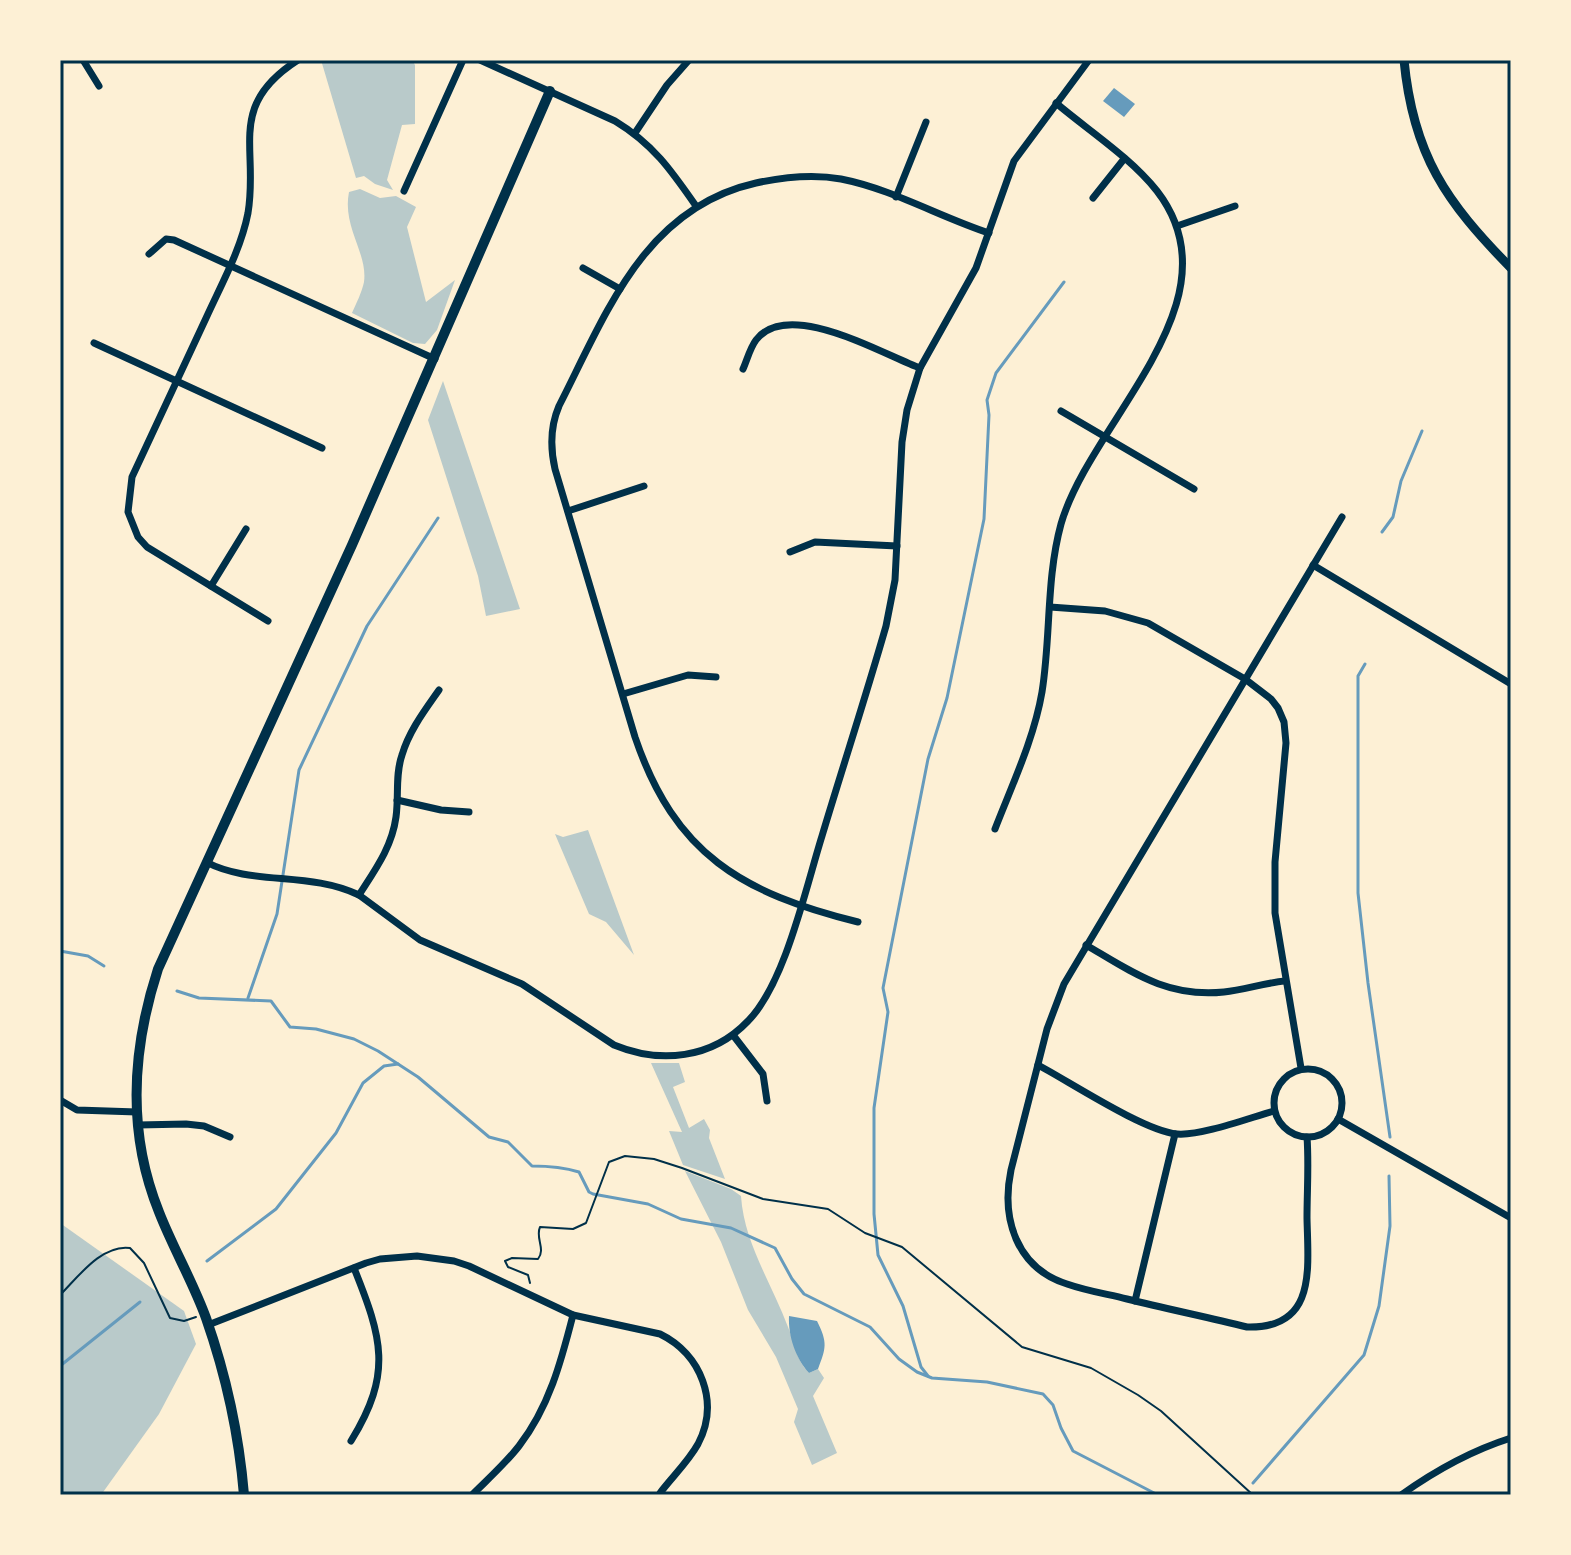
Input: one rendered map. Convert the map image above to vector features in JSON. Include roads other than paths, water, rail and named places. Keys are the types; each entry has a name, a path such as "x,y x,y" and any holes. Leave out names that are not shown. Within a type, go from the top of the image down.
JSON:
{"main road":[{"path":"244,1495 233,1414 208,1325 148,1182 137,1112 137,1068 144,1016 158,969 435,359 550,91"}],"street":[{"path":"83,60 99,86"},
{"path":"268,621 147,547 138,537 128,512 132,477 230,266 248,214 248,146 253,116 273,79 298,60"},
{"path":"404,191 463,60"},
{"path":"480,60 635,133 661,157 696,206"},
{"path":"635,133 667,85 689,60"},
{"path":"206,862 232,872 322,882 359,895 420,940 522,984 626,1050 661,1057 681,1056 733,1035 757,1011 769,991 801,904 886,626 895,580 902,442 907,410 920,368 976,268 1014,161 1089,60"},
{"path":"1404,60 1417,129 1426,158 1453,204 1511,268"},
{"path":"995,829 1037,710 1045,664 1052,565 1062,521 1073,494 1172,323 1181,292 1183,263 1177,226 1158,192 1124,159 1056,103"},
{"path":"896,197 926,122"},
{"path":"1093,198 1124,159"},
{"path":"858,922 767,893 731,874 680,827 661,800 646,768 551,451 554,418 620,289 644,252 696,206 726,192 750,184 798,177 841,180 896,197 989,233"},
{"path":"1177,226 1235,206"},
{"path":"149,254 166,239 174,240 435,359"},
{"path":"583,268 620,289"},
{"path":"743,369 755,341 764,333 787,324 824,330 920,368"},
{"path":"94,343 322,448"},
{"path":"1061,411 1194,489"},
{"path":"568,511 644,486"},
{"path":"1307,1137 1307,1286 1293,1312 1270,1326 1247,1327 1056,1280 1033,1263 1017,1241 1009,1219 1007,1190 1056,1003 1086,945 1342,517"},
{"path":"211,586 246,529"},
{"path":"790,552 815,542 897,546"},
{"path":"1313,565 1511,684"},
{"path":"1050,607 1105,611 1134,618 1170,635 1245,679 1271,699 1281,715 1286,733 1274,896 1276,930 1301,1068"},
{"path":"623,694 688,675 716,677"},
{"path":"359,895 388,846 397,800 398,770 405,746 439,690"},
{"path":"397,800 441,810 469,812"},
{"path":"1086,945 1147,981 1175,990 1227,992 1285,981"},
{"path":"733,1035 763,1074 767,1101"},
{"path":"1038,1065 1148,1125 1175,1134 1192,1134 1274,1111"},
{"path":"1301,1068 1322,1071 1338,1086 1342,1108 1338,1119 1325,1133 1307,1137 1286,1129 1274,1111 1273,1099 1281,1079 1301,1068"},
{"path":"60,1100 77,1110 137,1112"},
{"path":"1338,1119 1511,1218"},
{"path":"138,1125 195,1125 230,1137"},
{"path":"1135,1301 1175,1134"},
{"path":"208,1325 354,1268 380,1259 398,1257 441,1258 469,1266 573,1315 660,1334 685,1351 700,1372 707,1398 703,1431 693,1453 660,1493"},
{"path":"351,1441 373,1399 380,1357 373,1316 354,1268"},
{"path":"472,1495 517,1449 536,1422 556,1378 573,1315"},
{"path":"1401,1495 1465,1455 1511,1438"}],"water":[{"path":"1114,88 1135,104 1124,117 1103,101"},
{"path":"789,1316 817,1321 825,1345 818,1369 809,1373 800,1361 791,1339"}],"waterway":[{"path":"928,1376 921,1367 903,1306 878,1255 874,1214 874,1108 888,1012 883,988 928,759 947,698 984,519 987,400 996,373 1064,282"},
{"path":"1382,532 1393,517 1401,481 1422,431"},
{"path":"248,998 277,914 299,770 367,626 438,518"},
{"path":"1365,664 1358,676 1358,893 1390,1137"},
{"path":"60,951 88,956 104,966"},
{"path":"177,991 199,998 271,1001 290,1027 316,1029 354,1039 378,1051 418,1077 489,1137 508,1142 532,1166 579,1172 593,1194 648,1204 681,1219 731,1228 775,1248 804,1294 870,1327 899,1359 917,1372 932,1378 987,1382 1043,1394 1053,1405 1073,1451 1158,1495"},
{"path":"207,1261 276,1209 336,1133 363,1083 384,1066 398,1064"},
{"path":"1253,1483 1364,1355 1379,1306 1390,1226 1389,1176"},
{"path":"60,1366 140,1302"}]}
